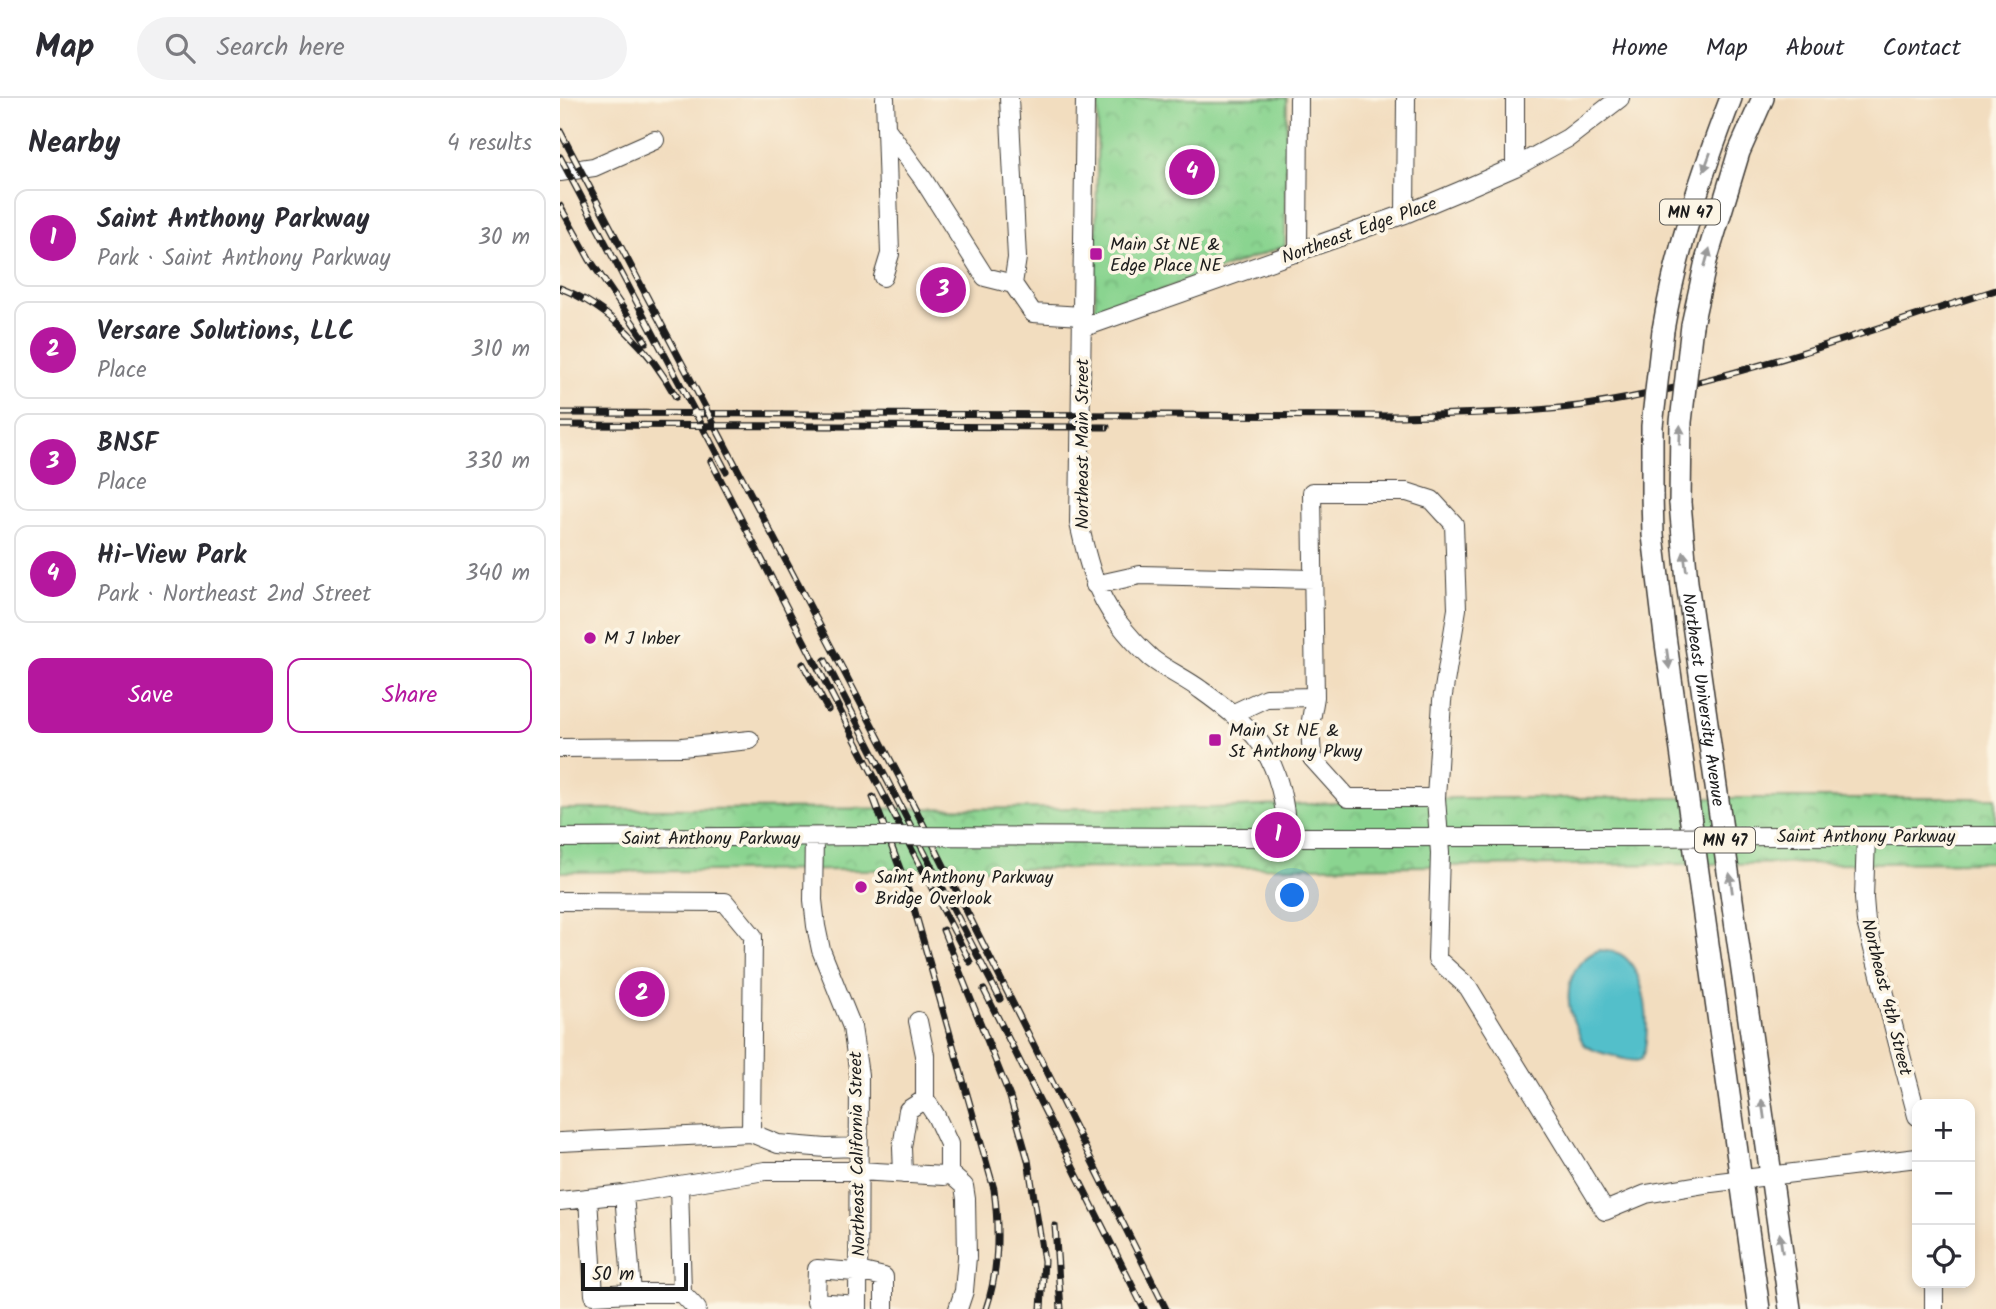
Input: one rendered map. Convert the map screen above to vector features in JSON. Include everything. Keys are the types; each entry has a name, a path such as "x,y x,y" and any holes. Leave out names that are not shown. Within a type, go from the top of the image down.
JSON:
{"main road":[{"name":"Northeast University Avenue","path":"1731,98 1692,203 1670,289 1652,426 1652,494 1653,535 1663,625 1759,1309"},
{"name":"Northeast University Avenue","path":"1763,98 1739,152 1706,261 1692,325 1681,422 1680,503 1684,559 1790,1309"}],"street":[{"path":"883,277 890,254 885,98"},
{"path":"1009,98 1017,258 1013,284"},
{"name":"Northeast Main Street","path":"1085,98 1079,523 1095,585 1117,622 1152,658 1200,689 1232,714 1261,744 1279,782 1287,822 1286,836"},
{"path":"1298,98 1298,253"},
{"path":"1405,214 1406,98"},
{"path":"1515,98 1515,167"},
{"name":"Northeast Edge Place","path":"1082,322 1298,253 1405,214 1515,167 1568,138 1620,98"},
{"path":"886,128 923,179 985,277 1013,284 1033,313 1082,322"},
{"path":"560,172 594,167 655,140"},
{"path":"1436,798 1348,798 1312,758 1310,726 1315,697 1312,492 1407,492 1432,500 1454,524 1457,609 1442,701 1436,798 1440,853 1437,959 1468,987 1605,1212 1646,1194 1912,1159"},
{"path":"1095,585 1140,575 1313,579"},
{"path":"1232,714 1266,698 1315,697"},
{"path":"560,748 682,747 750,740"},
{"name":"Northeast 4th Street","path":"1866,836 1866,922 1913,1099"},
{"name":"Saint Anthony Parkway","path":"560,838 1996,836"},
{"name":"Northeast California Street","path":"814,837 813,900 821,950 852,1027 857,1051 858,1307"},
{"path":"560,901 725,902 753,936 751,1133"},
{"path":"918,1021 925,1055 925,1099 949,1144 949,1173 964,1186 966,1199 967,1257 964,1291 958,1309"},
{"path":"903,1174 902,1148 908,1110 925,1099"},
{"path":"560,1142 751,1133 778,1144 859,1147"},
{"path":"560,1201 624,1195 765,1171 859,1171 944,1176 949,1173"},
{"path":"680,1185 682,1293 697,1309"},
{"path":"624,1195 632,1293"},
{"path":"588,1198 594,1294 682,1293"},
{"path":"858,1307 816,1302 817,1269 884,1277 884,1309"},
{"path":"1934,1288 1934,1309"}],"green space":[{"path":"1098,98 1287,98 1285,246 1095,314"},
{"path":"1456,798 1996,798 1996,862 560,872 560,809 1214,808"}],"water":[{"path":"1599,950 1620,954 1629,962 1642,987 1647,1035 1641,1060 1624,1059 1587,1046 1572,1018 1569,1006 1570,984 1580,964"}],"railway":[{"path":"560,131 902,782 1166,1309"},
{"path":"560,157 726,471"},
{"path":"560,206 590,260 646,342"},
{"path":"560,288 596,307 627,332 654,363 676,397"},
{"path":"560,413 1402,416 1545,409 1629,398 1722,376 1996,290"},
{"path":"560,425 1107,427"},
{"path":"711,461 970,962"},
{"path":"825,660 1000,999"},
{"path":"803,664 828,710"},
{"path":"873,797 911,898 994,1189 997,1249 986,1309"},
{"path":"943,930 1010,1097 1028,1160 1044,1261 1041,1309"},
{"path":"984,990 1144,1309"},
{"path":"1055,1226 1061,1309"}],"place":[{"name":"Hi-View Park","path":"1192,172"},
{"name":"Main St NE & Edge Place NE","path":"1096,254"},
{"name":"BNSF","path":"943,290"},
{"name":"M J Inber","path":"590,638"},
{"name":"Main St NE & St Anthony Pkwy","path":"1215,740"},
{"name":"Saint Anthony Parkway","path":"1278,835"},
{"name":"Saint Anthony Parkway Bridge Overlook","path":"861,887"},
{"name":"Versare Solutions, LLC","path":"642,994"}]}
